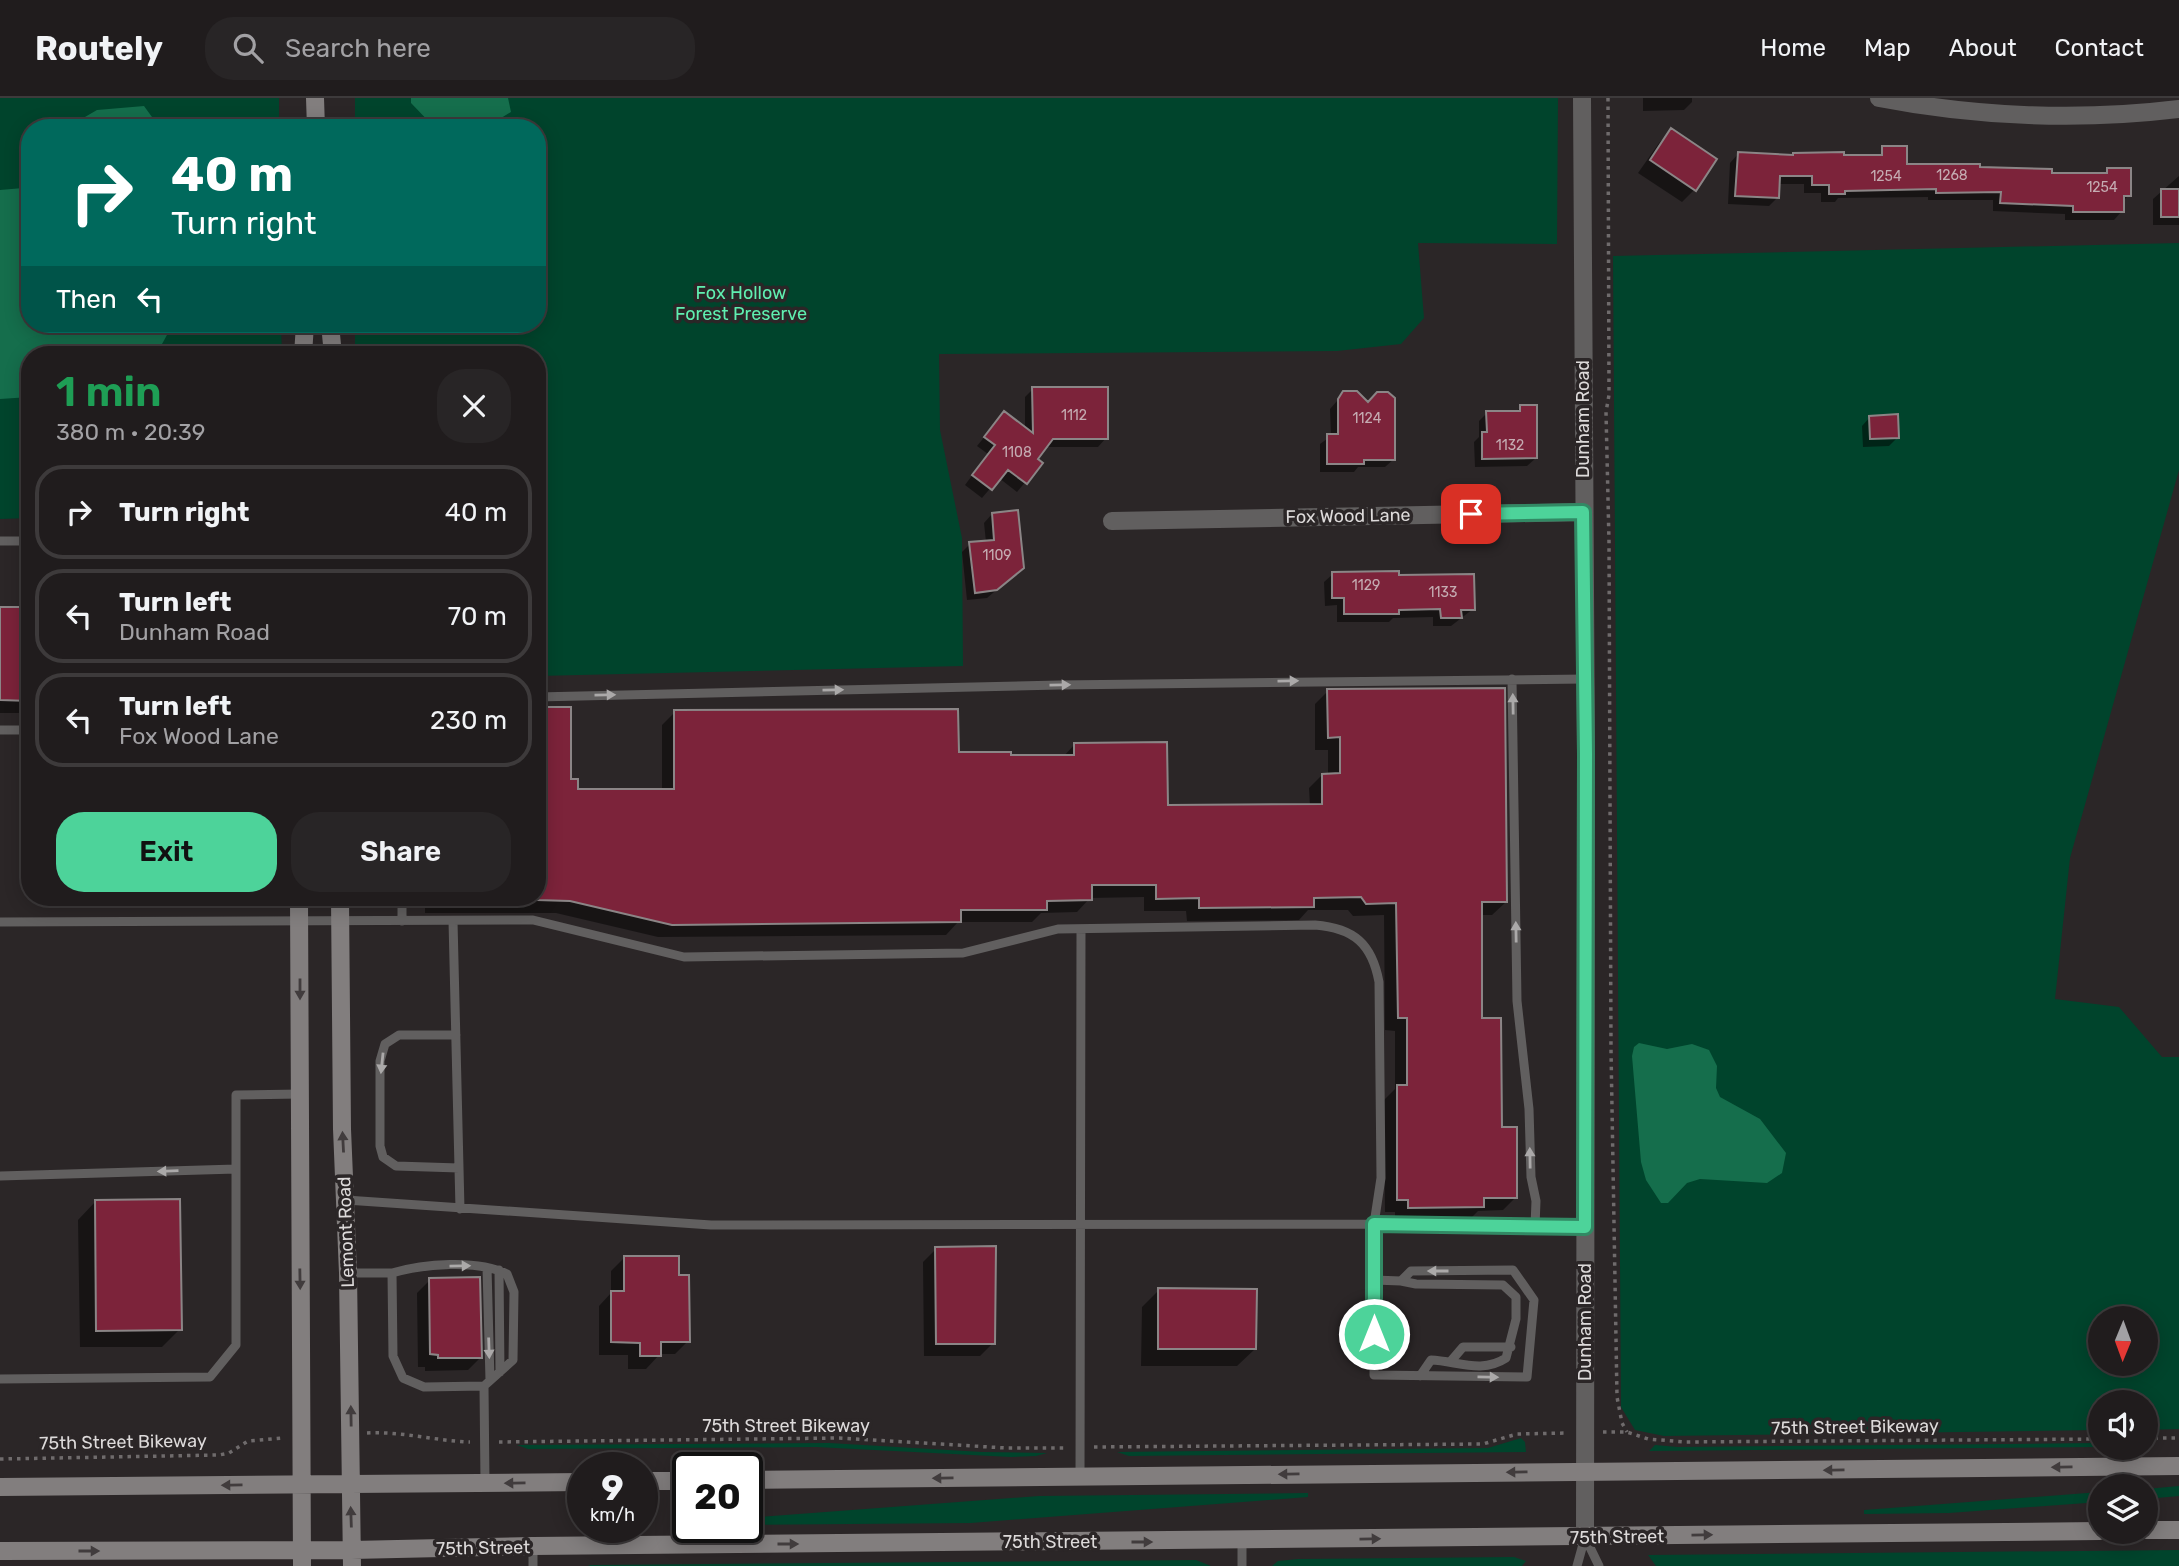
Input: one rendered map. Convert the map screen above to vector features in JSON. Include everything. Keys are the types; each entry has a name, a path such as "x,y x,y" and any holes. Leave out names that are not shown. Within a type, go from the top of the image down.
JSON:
{"main road":[{"path":"315,98 316,119"},
{"path":"299,906 302,1558"},
{"name":"Lemont Road","path":"340,906 342,1129 348,1273 352,1558"},
{"path":"763,1480 2179,1466"},
{"path":"0,1487 567,1482"},
{"path":"2158,1530 2179,1530"},
{"name":"75th Street","path":"0,1551 352,1558 533,1546 2088,1531"}],"street":[{"name":"Dunham Road","path":"1582,98 1585,1537"},
{"path":"1879,98 2003,113 2095,115 2179,109"},
{"name":"Fox Wood Lane","path":"1112,521 1583,512"}],"lane":[{"path":"0,541 21,541"},
{"path":"1512,679 1517,1001 1529,1109 1531,1177 1536,1201 1535,1226"},
{"path":"546,697 1072,684 1585,679"},
{"path":"0,730 21,730"},
{"path":"402,906 402,921"},
{"path":"0,922 533,920 684,957 963,953 1058,929 1315,925 1334,927 1352,934 1366,947 1376,964 1379,982 1381,1178 1374,1224 1374,1376 1527,1377 1534,1300 1513,1270 1411,1271 1401,1281"},
{"path":"453,921 460,1209"},
{"path":"1080,1477 1081,929"},
{"path":"456,1035 399,1035 385,1044 380,1061 380,1146 383,1157 396,1166 459,1168"},
{"path":"0,1379 210,1377 236,1345 236,1095 300,1094"},
{"path":"0,1177 236,1169"},
{"path":"346,1200 718,1225 1374,1224 1585,1227"},
{"path":"348,1273 392,1273 413,1267 479,1265 507,1274 514,1292 513,1360 487,1383 424,1387 403,1378 393,1356 392,1273"},
{"path":"485,1483 487,1268"},
{"path":"499,1270 500,1372"},
{"path":"1374,1280 1416,1284 1503,1285 1516,1297 1516,1319 1511,1347 1506,1358 1495,1366 1465,1366 1451,1360 1431,1360 1420,1376"},
{"path":"1451,1360 1463,1347 1511,1347"},
{"path":"1577,1566 1585,1537"},
{"path":"1585,1537 1599,1566"},
{"path":"1242,1541 1242,1566"},
{"path":"533,1546 533,1566"}],"path":[{"path":"1608,98 1609,395 1606,412 1609,507 1612,1063 1617,1397 1622,1423 1627,1432"},
{"name":"75th Street Bikeway","path":"1612,1431 1627,1432 1648,1439 1685,1442 2088,1438"},
{"path":"351,1434 380,1432 451,1442"},
{"path":"1110,1447 1483,1444 1517,1434 1561,1433"},
{"name":"75th Street Bikeway","path":"0,1459 219,1455 229,1453 248,1441 301,1436"},
{"name":"75th Street Bikeway","path":"515,1442 839,1438 1006,1448 1056,1448"},
{"path":"2158,1438 2179,1438"}],"green space":[{"path":"0,98 279,98 279,119 21,119 21,333 281,333 282,346 21,346 21,518 0,519"},
{"name":"Fox Hollow Forest Preserve","path":"355,98 1558,98 1557,244 1418,243 1424,318 1401,344 1337,351 939,354 940,430 962,538 963,666 546,676 546,346 355,346 355,333 546,333 546,119 355,119"},
{"path":"2179,243 2179,470 2070,858 2055,999 2119,1007 2162,1057 2179,1057 2179,1429 2158,1430 2158,1390 2088,1390 2088,1430 1664,1436 1635,1430 1621,1407 1613,256"},
{"path":"1521,1438 1525,1442 1526,1452 1129,1456 1117,1452 1488,1448"},
{"path":"829,1443 1047,1453 1011,1457 816,1447 528,1449 517,1445"},
{"path":"2088,1443 2088,1447 1649,1451 1655,1445 1678,1447"},
{"path":"2179,1486 2179,1496 2158,1498 2158,1488"},
{"path":"1308,1493 1308,1497 971,1523 763,1525 763,1517 1039,1496"},
{"path":"2088,1493 2088,1503 1949,1513 1864,1514 1864,1510"},
{"path":"2179,1550 2179,1566 1656,1566 1648,1555"},
{"path":"1514,1557 1526,1561 1522,1566 1272,1566 1278,1561 1298,1559"},
{"path":"1196,1560 1211,1566 588,1566 590,1565"}],"shaded area":[{"path":"411,98 508,98 511,112 500,119 426,119 411,103"},
{"path":"144,106 153,119 82,119 97,110"},
{"path":"21,188 21,333 168,333 161,346 21,346 21,398 0,399 0,190"},
{"path":"1639,1043 1667,1049 1692,1044 1709,1050 1717,1066 1716,1088 1720,1097 1760,1119 1786,1153 1782,1173 1767,1183 1700,1179 1687,1183 1668,1203 1661,1203 1646,1180 1641,1162 1632,1056 1634,1047"}],"building":[{"path":"1671,128 1717,159 1696,191 1650,160"},
{"path":"1882,146 1907,146 1907,164 1980,164 1980,167 2052,169 2052,173 2107,173 2107,168 2131,168 2131,196 2124,196 2124,212 2073,212 2073,206 2000,203 2001,192 1936,193 1936,189 1845,191 1845,194 1829,194 1829,185 1812,185 1812,176 1780,176 1779,198 1735,196 1738,152 1793,155 1844,152 1844,155 1882,155"},
{"path":"2161,189 2179,189 2179,217 2161,217"},
{"path":"1032,387 1108,387 1108,439 1053,439 1038,459 1043,463 1027,484 1008,470 992,490 972,475 995,445 984,437 1004,411 1033,433"},
{"path":"1343,391 1357,391 1368,402 1377,392 1388,392 1395,398 1395,460 1364,460 1364,464 1327,464 1327,434 1338,434 1338,399"},
{"path":"1520,405 1537,405 1537,458 1482,459 1482,432 1487,432 1486,411 1520,411"},
{"path":"1898,414 1899,438 1870,439 1869,416"},
{"path":"1018,510 1024,568 997,590 975,593 969,542 994,540 992,513"},
{"path":"1399,571 1399,575 1474,574 1475,610 1461,610 1462,618 1441,618 1440,609 1399,610 1399,614 1344,614 1344,598 1332,598 1332,572"},
{"path":"0,607 21,607 21,701 0,700"},
{"path":"1505,688 1507,902 1482,902 1482,1018 1501,1018 1502,1127 1517,1127 1517,1198 1484,1198 1484,1207 1408,1208 1408,1200 1397,1200 1397,1085 1407,1085 1407,1018 1398,1018 1396,903 1366,904 1361,897 1314,898 1314,907 1199,908 1199,898 1156,899 1156,885 1092,885 1092,900 1047,901 1047,910 961,910 961,922 672,925 570,901 546,900 546,707 571,707 571,779 578,779 578,789 674,789 674,710 958,709 959,752 1074,755 1074,743 1167,742 1168,805 1322,804 1322,774 1340,773 1340,737 1328,738 1327,689"},
{"path":"180,1199 182,1330 96,1331 95,1200"},
{"path":"996,1246 995,1344 936,1344 935,1247"},
{"path":"624,1256 679,1256 679,1275 689,1275 690,1342 661,1342 661,1356 640,1356 640,1343 611,1342 611,1291 624,1291"},
{"path":"480,1277 482,1358 438,1358 438,1355 430,1354 429,1278"},
{"path":"1158,1288 1257,1289 1256,1349 1158,1349"}],"route":[{"path":"1374,1334 1374,1224 1585,1227 1586,754 1583,512 1471,514"}]}
